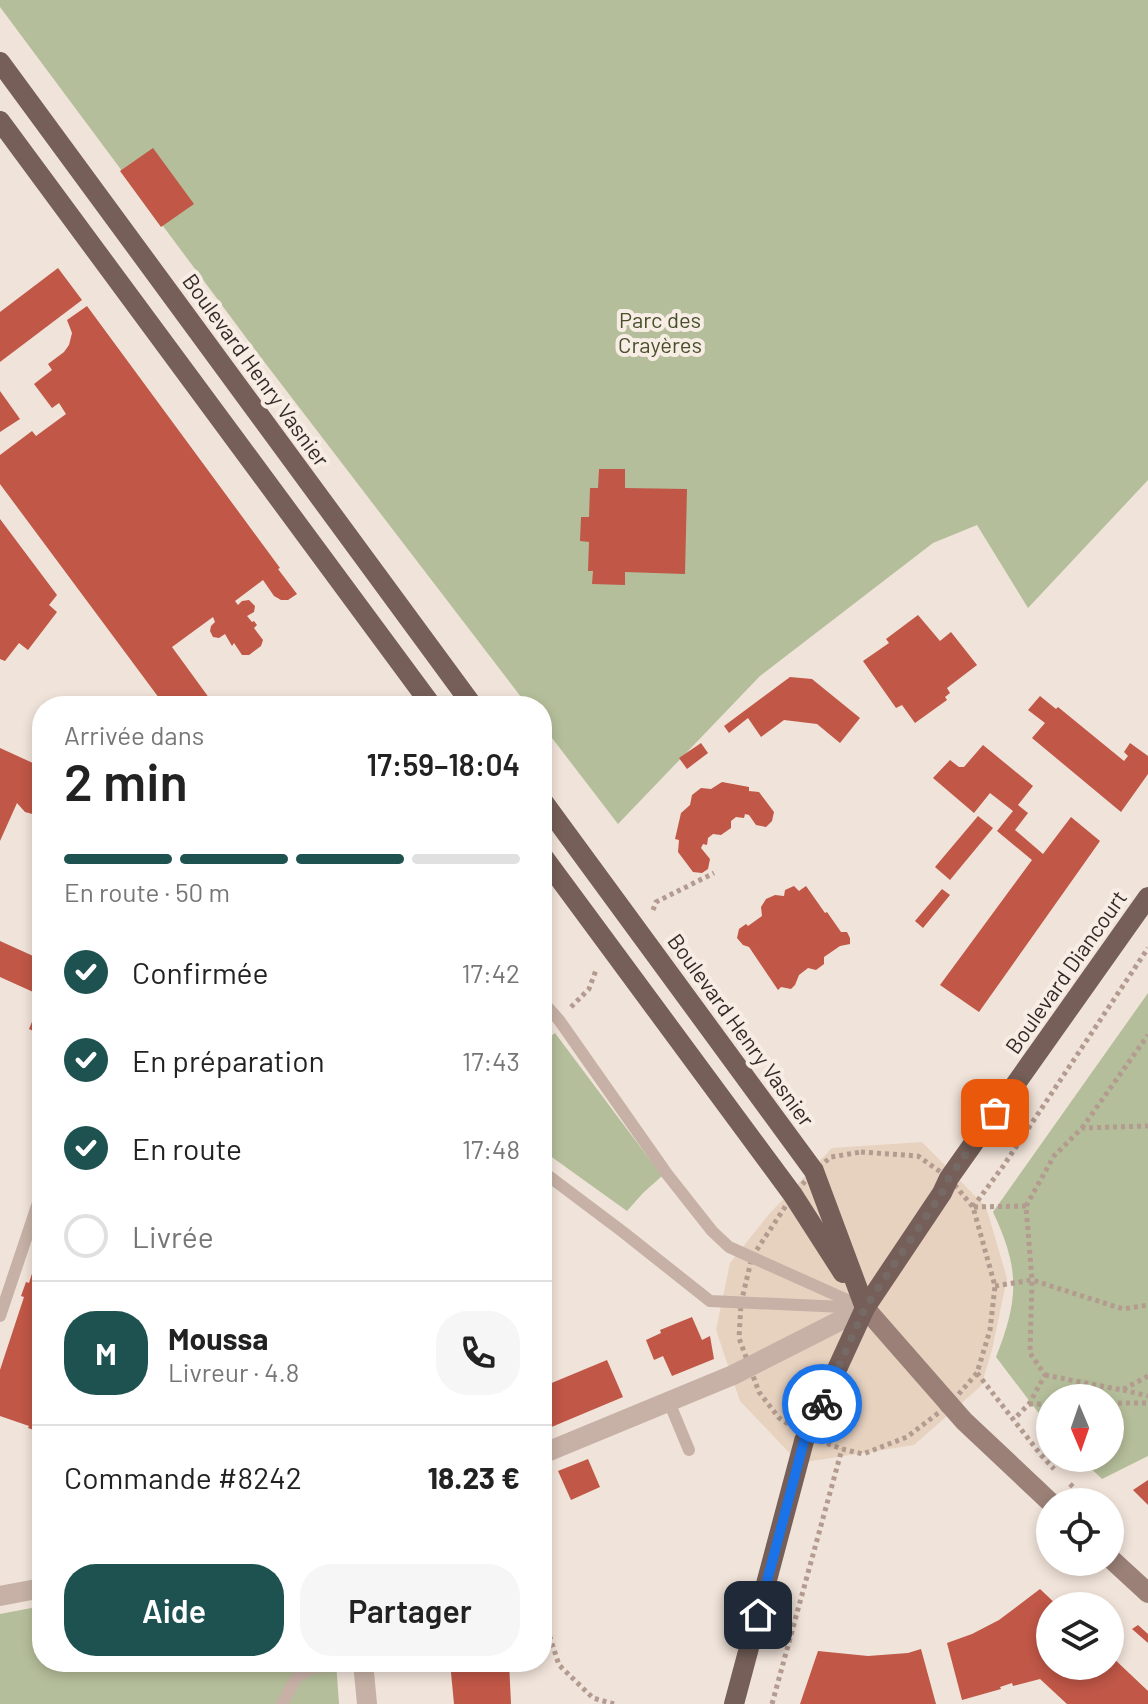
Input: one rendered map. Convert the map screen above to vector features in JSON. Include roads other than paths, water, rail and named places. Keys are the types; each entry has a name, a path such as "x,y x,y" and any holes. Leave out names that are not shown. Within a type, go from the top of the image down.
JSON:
{"main road":[{"name":"Boulevard Henry Vasnier","path":"0,62 466,696"},
{"path":"0,121 425,696"},
{"name":"Boulevard Henry Vasnier","path":"552,814 814,1171 865,1308"},
{"name":"Boulevard Henry Vasnier","path":"552,869 793,1195 865,1308 964,1421 1036,1489"},
{"name":"Boulevard Diancourt","path":"734,1704 807,1436 865,1308 946,1186 1148,897"},
{"path":"1124,1571 1148,1593"}],"street":[{"path":"552,1450 741,1371 865,1308"},
{"path":"0,1596 32,1590"},
{"path":"364,1672 367,1704"}],"lane":[{"path":"552,1012 667,1174 712,1231 729,1247 865,1308"},
{"path":"552,1179 710,1301 865,1308"},
{"path":"0,1316 32,1221"},
{"path":"669,1402 689,1450"},
{"path":"282,1704 296,1678 306,1672"}],"park label":[{"name":"Parc des Crayères","path":"660,332"}]}
